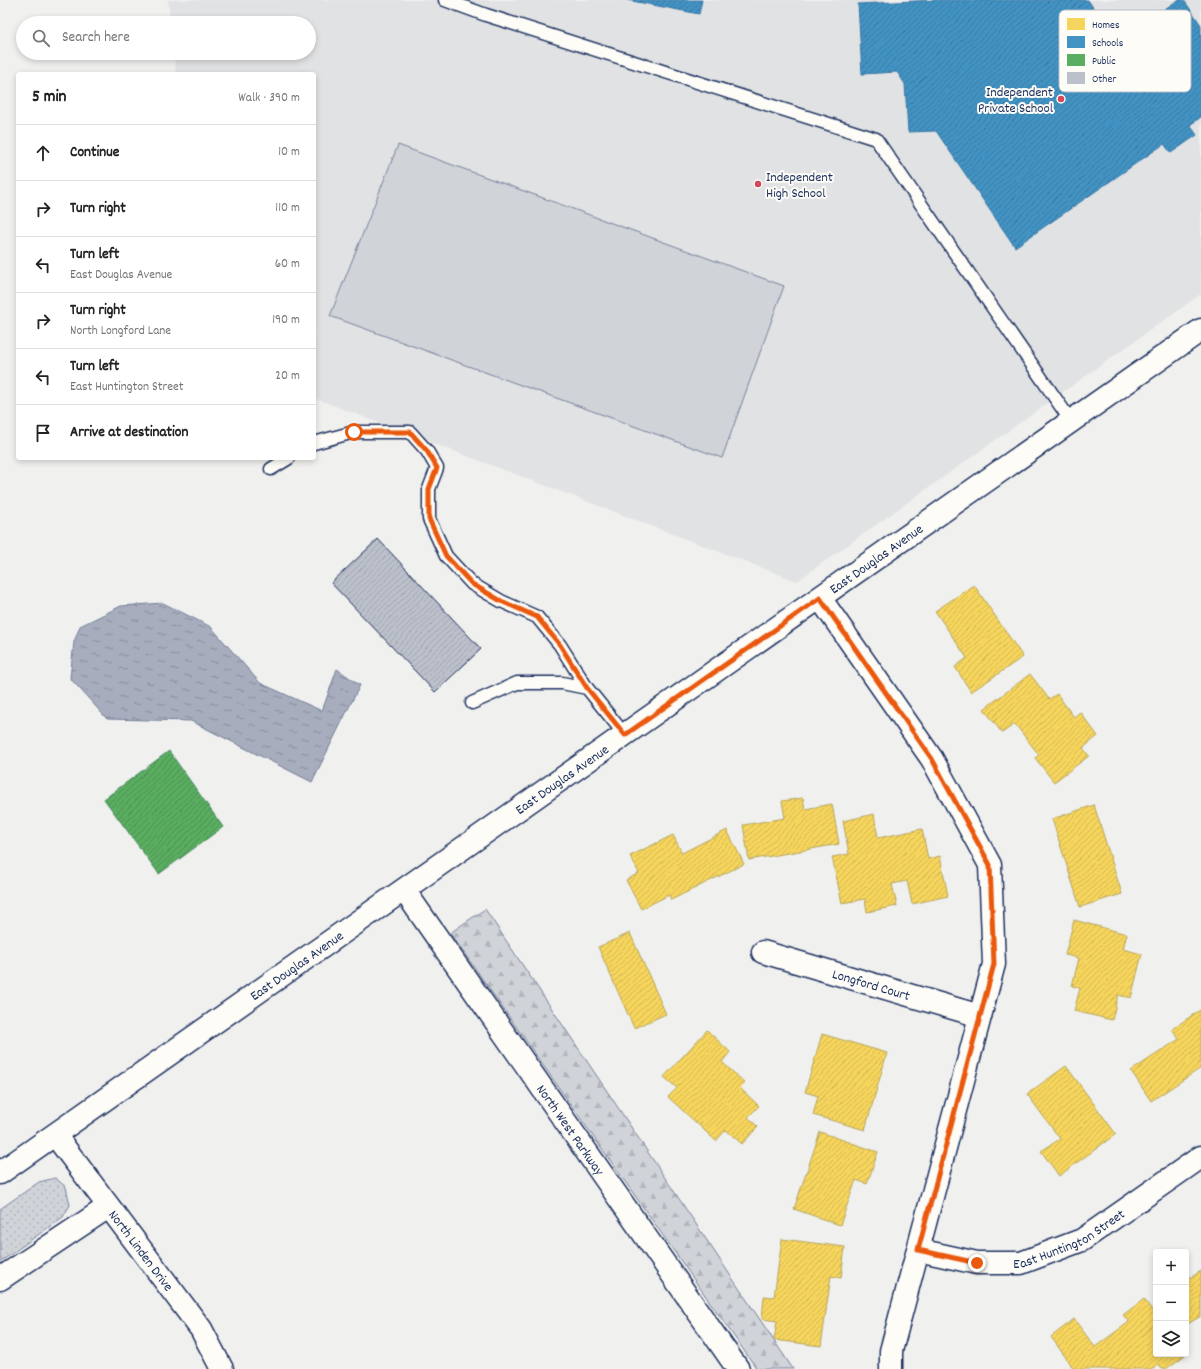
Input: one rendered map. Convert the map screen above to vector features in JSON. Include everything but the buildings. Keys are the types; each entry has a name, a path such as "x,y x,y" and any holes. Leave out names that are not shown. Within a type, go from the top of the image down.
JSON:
{"street":[{"name":"East Douglas Avenue","path":"0,1173 1201,330"},
{"path":"820,598 932,759 990,865 994,964 891,1351 891,1369"},
{"name":"North West Parkway","path":"404,890 738,1369"},
{"name":"Longford Court","path":"763,952 980,1016"},
{"name":"North Linden Drive","path":"54,1135 201,1329 222,1369"},
{"name":"East Huntington Street","path":"918,1250 977,1263 1021,1263 1082,1240 1201,1157"},
{"path":"0,1279 108,1207"}],"lane":[{"path":"445,0 486,15 876,139 1072,421"},
{"path":"316,442 354,432 410,432 427,451 437,468 429,489 429,519 446,556 472,584 501,601 537,617 560,645 587,688 625,735"},
{"path":"271,469 286,460"},
{"path":"472,703 518,683 562,683 587,688"}],"shaded area":[{"name":"Independent High School","path":"168,0 1201,0 1201,294 797,581 316,399 316,72 176,72 175,60 316,60 316,16 169,16"}],"green space":[{"path":"398,145 784,286 722,458 330,316"},
{"path":"485,909 793,1369 757,1369 450,933"},
{"path":"55,1178 66,1187 70,1205 63,1217 0,1262 0,1209 39,1182"}],"water":[{"path":"163,603 211,627 260,683 322,711 337,669 360,685 312,782 191,721 107,719 70,678 74,642 80,626 121,606"}],"place":[{"name":"Independent Private School","path":"1061,99"},
{"name":"Independent High School","path":"758,184"}],"route":[{"path":"354,432 410,432 427,451 437,468 429,489 429,519 446,556 472,584 501,601 537,617 560,645 587,688 625,735 820,598 932,759 990,865 994,964 918,1250 977,1263"}]}
